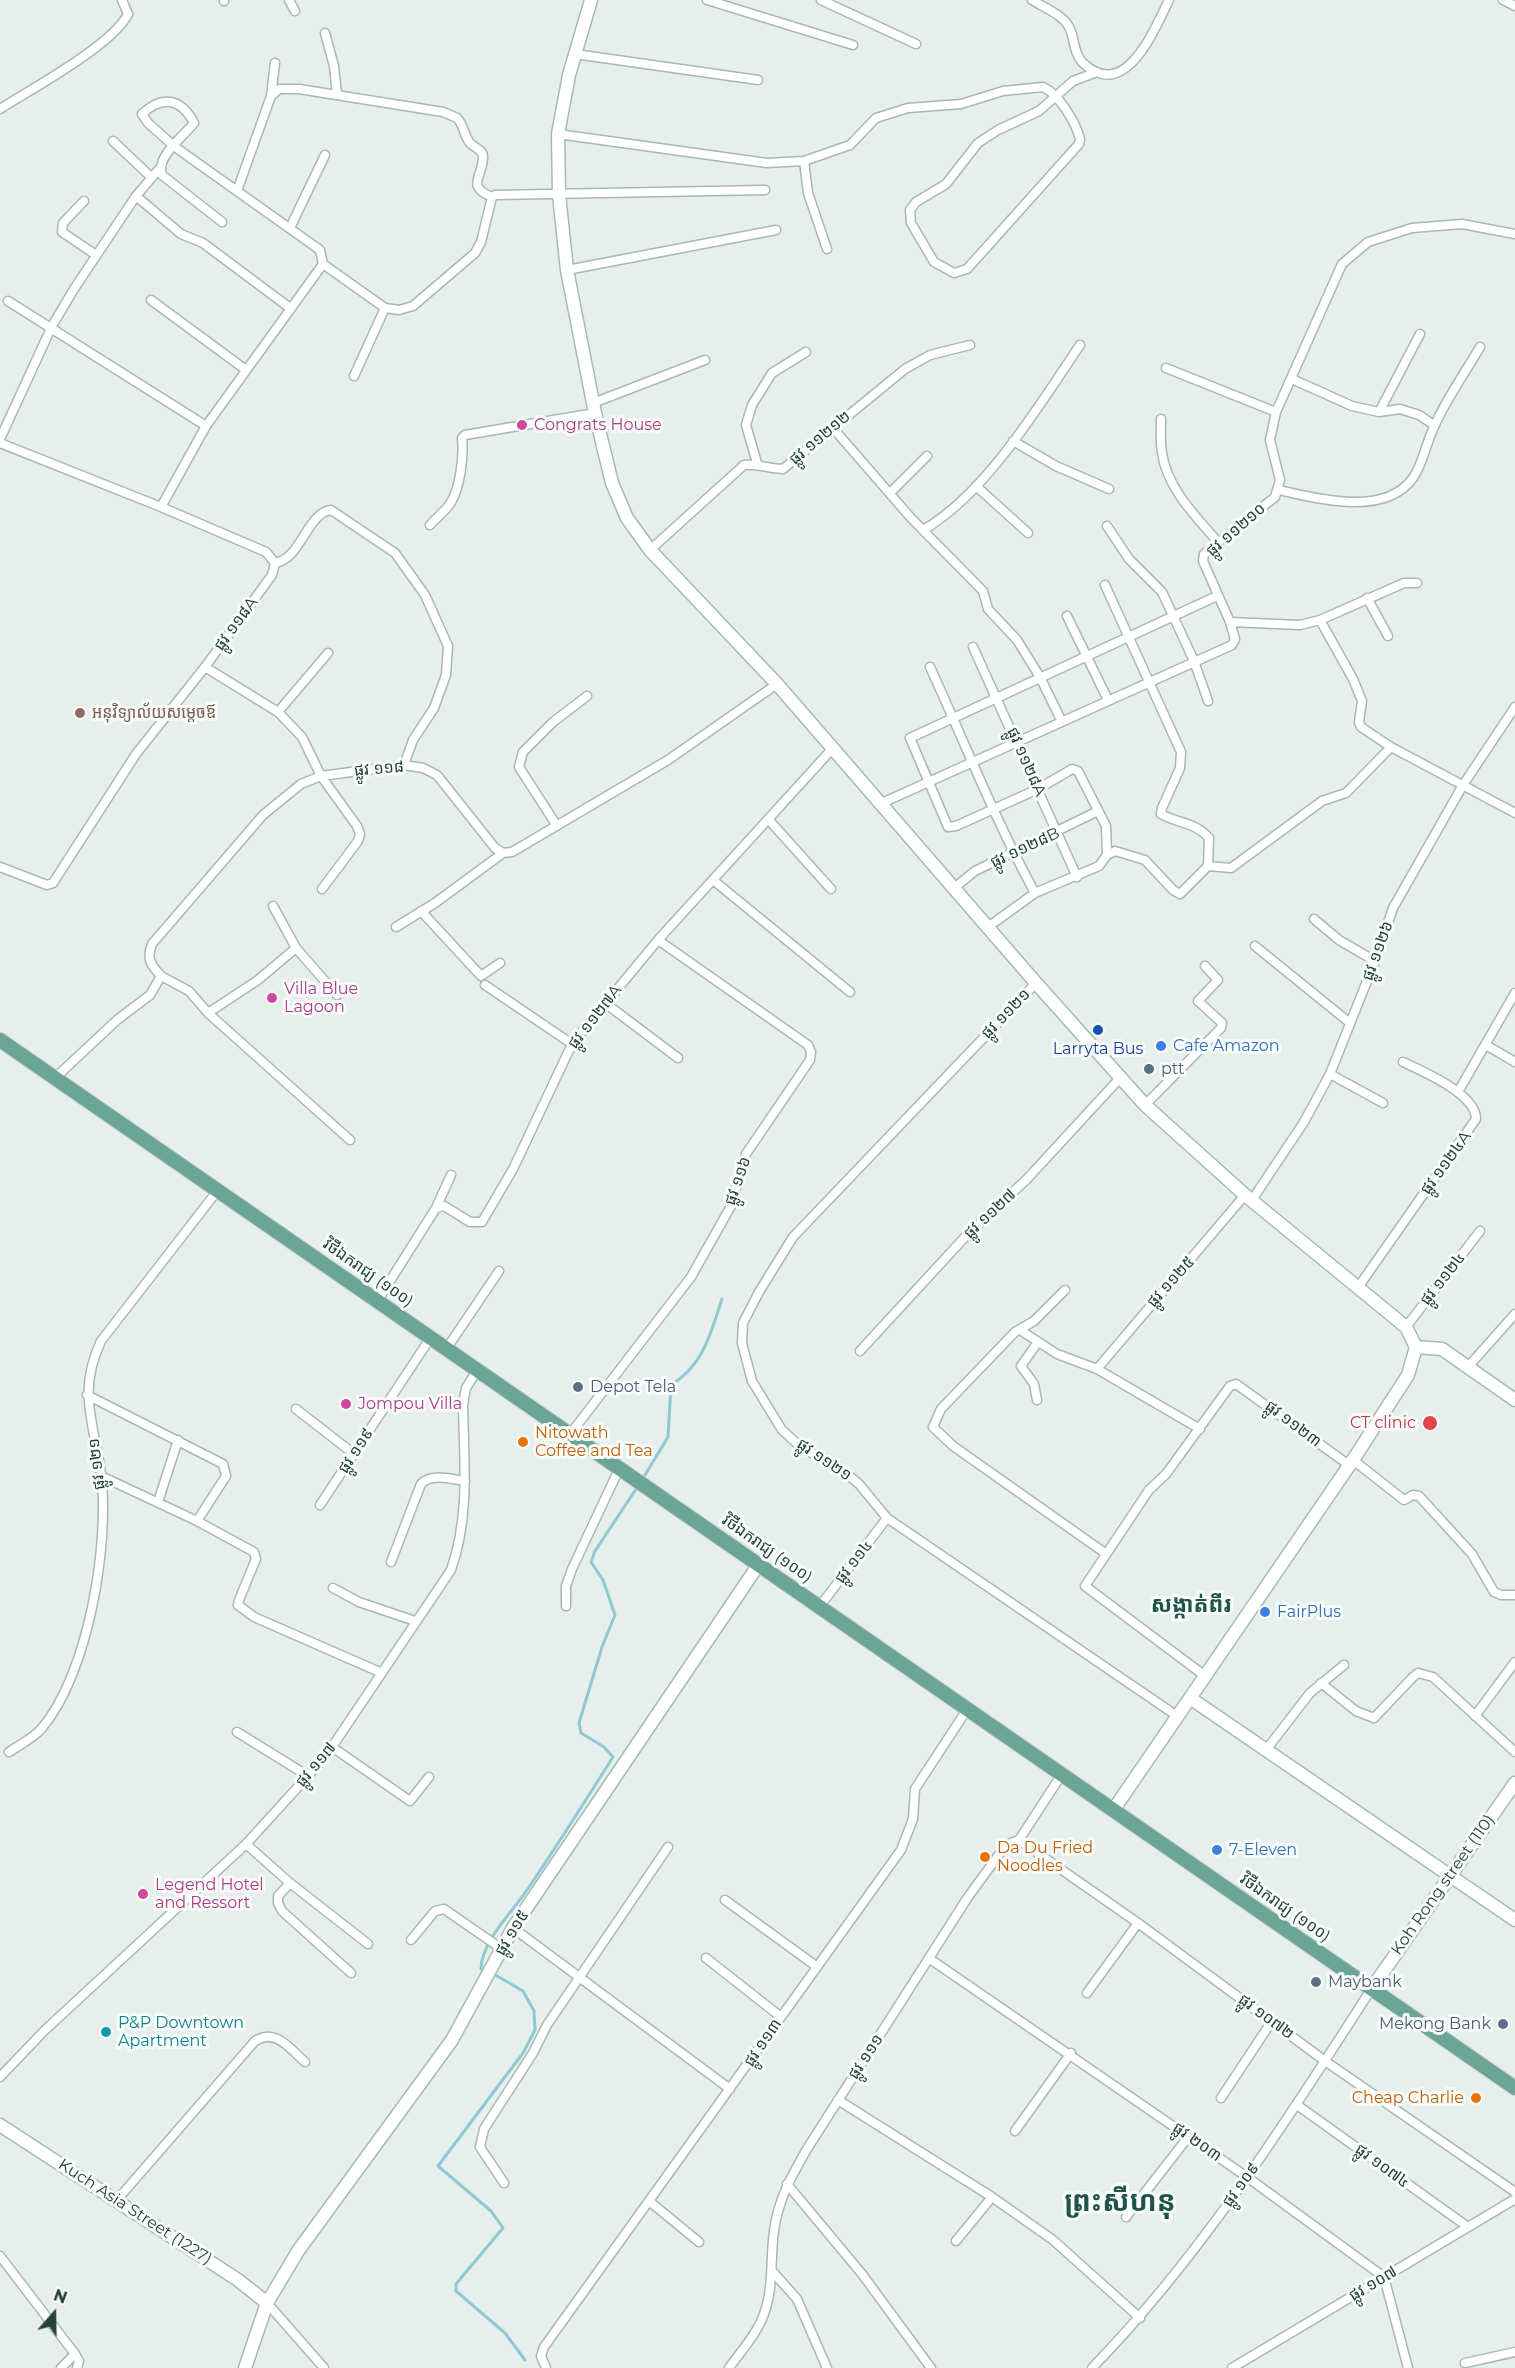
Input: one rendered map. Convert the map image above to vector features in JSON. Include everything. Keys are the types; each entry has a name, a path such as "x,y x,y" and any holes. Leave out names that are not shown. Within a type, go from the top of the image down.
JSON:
{"main road":[{"path":"591,0 575,54 558,134 559,195 567,270 594,408 612,483 627,518 650,550 777,684 1064,1016 1145,1105 1249,1197 1406,1326 1416,1347 1408,1375 1351,1463 1114,1809"},
{"name":"វិថីឯករាជ្យ (១០០)","path":"0,1040 1515,2088"},
{"path":"1416,1347 1442,1349 1515,1400"},
{"name":"ផ្លូវ ១១៥","path":"244,2368 267,2303 310,2232 452,2040 513,1928 759,1564"},
{"path":"1190,1698 1515,1920"},
{"name":"Koh Rong street (110)","path":"1372,1988 1515,1783"},
{"name":"Kuch Asia Street (1227)","path":"0,2125 238,2280 267,2303"}],"street":[{"path":"0,109 87,53 123,26 128,14 122,0"},
{"path":"289,0 295,11"},
{"path":"707,0 853,45"},
{"path":"821,0 916,44"},
{"path":"1032,0 1065,21 1070,28 1073,43 1081,61 1097,72 1111,74 1126,70 1136,60 1169,0"},
{"path":"1503,0 1515,6"},
{"path":"325,33 334,66 337,95"},
{"path":"575,54 758,80"},
{"path":"237,191 271,96 275,63"},
{"path":"558,134 767,163 804,161 850,145 876,118 908,108 961,104 1003,91 1043,87 1056,97 1075,124 1080,139 1078,144 967,269 954,273 934,262 911,223 910,210 916,201 946,183 978,143 998,130 1039,111 1056,97 1073,81 1097,72"},
{"path":"271,96 279,88 288,88 443,112 457,118 469,142 481,152 483,157 476,184 479,191 492,197 495,195 765,190"},
{"path":"222,222 162,175 160,168 162,160 175,147 194,123 191,116 176,104 166,100 154,103 142,114 148,123 175,147 320,250 323,264 385,308 399,310 413,306 475,254 481,242 492,197"},
{"path":"113,141 151,177"},
{"path":"290,228 325,155"},
{"path":"804,161 808,193 827,249"},
{"path":"160,168 136,196 52,326 0,441 266,552 274,563 287,559 320,515 331,510 395,553 425,595 448,646 446,675 434,708 413,740 404,765"},
{"path":"136,196 181,234 202,243 290,308"},
{"path":"84,201 63,223 62,232 96,255"},
{"name":"ផ្លូវ ១១២១០","path":"1230,621 1203,561 1204,554 1275,497 1279,490 1280,480 1270,440 1276,412 1342,264 1368,242 1412,228 1462,224 1515,234"},
{"path":"567,270 776,230"},
{"path":"161,507 206,426 323,264"},
{"path":"152,300 246,370"},
{"path":"8,301 52,326 206,426"},
{"path":"354,376 385,308"},
{"path":"1379,412 1420,334"},
{"name":"ផ្លូវ ១១២១២","path":"757,463 771,469 783,469 905,369 930,355 970,345"},
{"path":"923,530 948,514 975,486 1013,441 1080,345"},
{"path":"1279,490 1324,501 1378,501 1402,491 1414,476 1434,425 1480,347"},
{"path":"650,550 744,465 757,463 746,425 752,405 772,373 806,352"},
{"path":"430,525 450,504 461,468 464,452 462,438 465,435 594,408 705,360"},
{"path":"1166,368 1276,412"},
{"path":"1292,379 1352,406 1379,412 1400,409 1419,415 1434,425"},
{"path":"1161,419 1162,453 1171,480 1196,516 1218,542"},
{"path":"832,427 923,530 983,591 988,609 1017,640 1040,677 1062,722"},
{"path":"1013,441 1056,466 1109,489"},
{"path":"890,493 927,456"},
{"path":"975,486 1028,533"},
{"path":"1107,526 1129,559 1154,581 1174,616 1194,661 1208,701"},
{"name":"ផ្លូវ ១១៨A","path":"0,867 47,885 53,883 136,754 206,667 272,575 274,563"},
{"path":"882,803 1232,645 1235,639 1230,621 1300,625 1320,621 1404,583 1417,583"},
{"path":"988,927 1035,893 1099,866 1107,855 1115,851 1136,855 1145,860 1173,890 1180,894 1208,866 1209,838 1202,830 1192,824 1161,814 1182,758 1105,585"},
{"path":"1107,855 1108,834 1078,771 1072,769 1038,789 956,826 948,827 910,738 1217,596"},
{"path":"1367,598 1388,636"},
{"path":"1067,616 1108,700"},
{"path":"1320,621 1353,679 1362,701 1359,722 1361,728 1391,747 1515,813"},
{"name":"ផ្លូវ ១១២៨A","path":"973,647 1018,741 1077,877"},
{"path":"278,712 328,652"},
{"path":"206,667 278,712 302,737 321,776 360,834 351,852 322,889"},
{"path":"930,667 992,808 1035,893"},
{"path":"396,927 503,853 512,852 668,760 777,684"},
{"path":"557,826 519,767 520,759 523,752 553,722 587,696"},
{"name":"ផ្លូវ ១១២៦","path":"1249,1197 1304,1122 1329,1074 1375,961 1393,908 1463,785 1515,707"},
{"path":"1208,866 1231,868 1322,801 1346,793 1391,747"},
{"name":"ផ្លូវ ១១២៧A","path":"436,1208 444,1206 470,1222 482,1222 513,1169 572,1044 658,940 833,748"},
{"name":"ផ្លូវ ១១៨","path":"161,976 150,965 148,953 152,944 263,815 301,784 321,776 404,765 423,768 437,776 495,848 503,853"},
{"name":"ផ្លូវ ១១២៨B","path":"954,888 975,872 1098,812"},
{"path":"768,819 831,889"},
{"path":"713,880 850,992"},
{"path":"273,906 296,948 338,996"},
{"path":"421,911 481,976 500,963"},
{"path":"1314,919 1339,940 1375,961"},
{"name":"ផ្លូវ ១១៦","path":"571,1434 691,1277 731,1206 746,1154 810,1060 811,1052 808,1045 658,940"},
{"path":"1255,946 1350,1023"},
{"path":"208,1013 258,980 296,948"},
{"path":"1145,1105 1221,1028 1222,1023 1217,1017 1198,1001 1218,980 1205,966"},
{"path":"55,1078 117,1020 144,1001 161,976 189,991 208,1013 350,1140"},
{"name":"ផ្លូវ ១១២១","path":"1036,983 793,1237 743,1323 742,1343 752,1381 782,1430 803,1449 843,1470 859,1484 887,1518 1177,1716"},
{"path":"484,985 572,1044"},
{"path":"1458,1092 1515,993"},
{"path":"605,1003 678,1058"},
{"path":"1486,1045 1515,1062"},
{"name":"ផ្លូវ ១១២៤A","path":"1359,1286 1476,1119 1476,1111 1458,1092 1403,1062"},
{"path":"1329,1074 1383,1103"},
{"name":"ផ្លូវ ១១២៧","path":"860,1352 965,1237 1027,1179 1120,1078"},
{"path":"378,1300 436,1208 451,1175"},
{"name":"ផ្លូវ ១២១","path":"9,1752 40,1730 57,1708 82,1643 93,1600 101,1548 101,1476 87,1395 92,1360 101,1341 218,1190"},
{"name":"ផ្លូវ ១១២៥","path":"1097,1369 1249,1197"},
{"name":"ផ្លូវ ១១២៤","path":"1406,1326 1480,1231"},
{"path":"447,1348 499,1271"},
{"path":"1065,1290 1035,1322 1020,1330 941,1409 933,1426 954,1446 1105,1553"},
{"path":"1467,1368 1515,1314"},
{"path":"1020,1330 1057,1354 1097,1369 1200,1429 1166,1474 1149,1490 1085,1586 1205,1676"},
{"name":"ផ្លូវ ១១៩","path":"320,1505 431,1337"},
{"path":"1037,1400 1034,1384 1021,1366 1038,1342"},
{"name":"ផ្លូវ ១១៧","path":"0,2077 44,2031 246,1844 332,1747 382,1673 451,1570 457,1553 464,1517 463,1405 466,1388 478,1369"},
{"name":"ផ្លូវ ១១២៣","path":"1200,1429 1230,1386 1236,1384 1404,1500 1413,1495 1419,1497 1472,1554 1494,1592 1501,1595 1515,1595"},
{"path":"87,1395 223,1464 226,1476 197,1521"},
{"path":"296,1409 354,1454"},
{"path":"158,1502 178,1440"},
{"path":"566,1606 566,1586 572,1569 626,1471"},
{"path":"101,1476 197,1521 256,1554 239,1600 242,1610 382,1673"},
{"path":"391,1562 422,1484 427,1478 465,1481"},
{"name":"ផ្លូវ ១១៤","path":"820,1606 887,1518"},
{"path":"333,1588 359,1602 415,1621"},
{"path":"1475,1716 1515,1662"},
{"path":"1266,1750 1299,1706 1344,1665"},
{"path":"1322,1683 1356,1711 1374,1718 1413,1677 1418,1673 1425,1673 1433,1677 1515,1752"},
{"name":"ផ្លូវ ១១៣","path":"546,2368 541,2356 544,2347 901,1850 913,1819 915,1789 968,1708"},
{"path":"237,1732 308,1776"},
{"path":"332,1747 410,1801 429,1777"},
{"name":"ផ្លូវ ១១១","path":"729,2368 753,2335 764,2314 772,2271 774,2232 787,2184 968,1897 1006,1845 1019,1840 1062,1774"},
{"name":"ផ្លូវ ១០៧២","path":"1019,1840 1138,1923 1325,2061 1515,2192"},
{"path":"246,1844 290,1883 368,1944"},
{"path":"504,2183 480,2147 480,2138 580,1975 668,1847"},
{"path":"290,1883 278,1896 278,1903 282,1911 351,1973"},
{"path":"725,1900 816,1966"},
{"path":"411,1940 435,1911 444,1909 502,1949"},
{"path":"1087,1994 1138,1923"},
{"path":"513,1928 580,1975 730,2089"},
{"path":"706,1958 781,2017"},
{"name":"ផ្លូវ ២០៣","path":"930,1959 1071,2053 1384,2277"},
{"name":"ផ្លូវ ១០៩","path":"1092,2368 1140,2318 1247,2177 1297,2105 1372,1988"},
{"path":"1221,2098 1272,2021"},
{"path":"117,2200 255,2041 265,2035 275,2036 304,2062"},
{"path":"1015,2131 1071,2053"},
{"path":"838,2100 992,2197 1053,2240 1140,2318"},
{"name":"ផ្លូវ ១០៧៤","path":"1297,2105 1468,2227"},
{"path":"1126,2217 1189,2136"},
{"path":"787,2184 862,2274 931,2368"},
{"path":"956,2241 992,2197"},
{"name":"ផ្លូវ ១០៧","path":"1232,2368 1515,2199"},
{"path":"649,2201 699,2242"},
{"path":"0,2256 75,2354 79,2361 77,2368"},
{"path":"772,2271 797,2299 827,2368"},
{"path":"1384,2277 1408,2368"},
{"path":"267,2303 324,2368"},
{"path":"1465,2363 1515,2352"},
{"path":"61,2368 75,2354"}],"waterway":[{"path":"642,1480 668,1437 671,1385 691,1368 704,1348 722,1299"},
{"path":"486,1971 481,1969 486,1948 527,1890 613,1757 604,1747 581,1733 579,1723 602,1647 615,1615 603,1580 591,1562 595,1551 638,1486"},
{"path":"492,1973 523,1991 534,2011 535,2030 523,2053 438,2166 491,2211 503,2228 456,2284 456,2291 505,2333 525,2360"}],"place":[{"name":"Congrats House","path":"522,425"},
{"name":"អនុវិទ្យាល័យសម្តេចឪ","path":"80,713"},
{"name":"Villa Blue Lagoon","path":"272,998"},
{"name":"Larryta Bus","path":"1098,1030"},
{"name":"Cafe Amazon","path":"1161,1046"},
{"name":"ptt","path":"1149,1069"},
{"name":"Depot Tela","path":"578,1387"},
{"name":"Jompou Villa","path":"346,1404"},
{"name":"CT clinic","path":"1430,1423"},
{"name":"Nitowath Coffee and Tea","path":"523,1442"},
{"name":"FairPlus","path":"1265,1612"},
{"name":"7-Eleven","path":"1217,1850"},
{"name":"Da Du Fried Noodles","path":"985,1857"},
{"name":"Legend Hotel and Ressort","path":"143,1894"},
{"name":"Maybank","path":"1316,1982"},
{"name":"Mekong Bank","path":"1503,2024"},
{"name":"P&P Downtown Apartment","path":"106,2032"},
{"name":"Cheap Charlie","path":"1476,2098"}],"district":[{"name":"សង្កាត់ពីរ","path":"1191,1606"},
{"name":"ព្រះសីហនុ","path":"1120,2203"}]}
